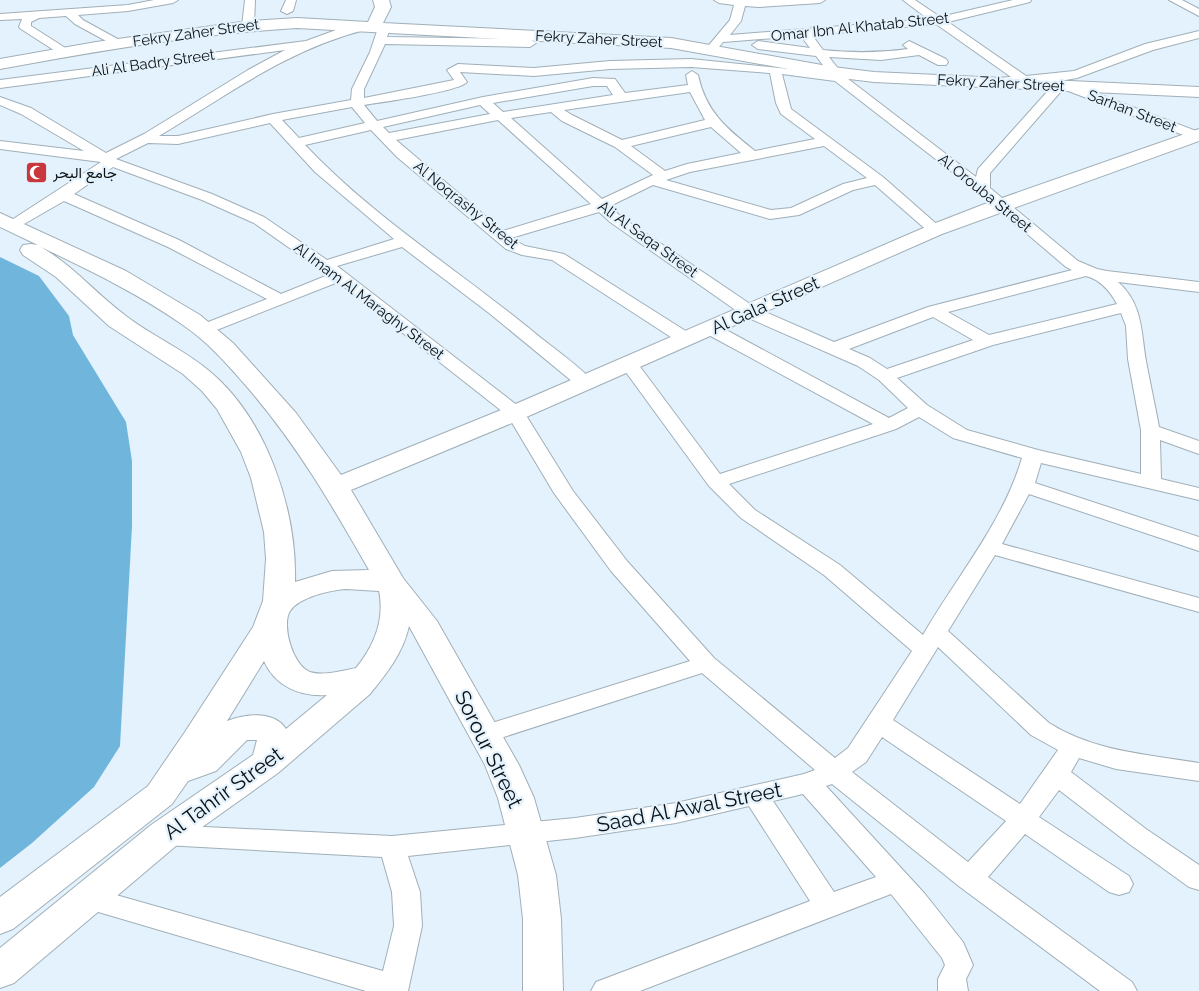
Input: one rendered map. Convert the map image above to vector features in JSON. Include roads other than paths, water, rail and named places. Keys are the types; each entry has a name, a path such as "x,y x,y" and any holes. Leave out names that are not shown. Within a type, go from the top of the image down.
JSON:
{"street":[{"path":"0,16 135,7 173,0"},
{"path":"248,26 250,0"},
{"path":"719,0 740,3 820,0"},
{"path":"908,0 1022,79"},
{"name":"Omar Ibn Al Khatab Street","path":"711,43 938,21 1026,0"},
{"path":"1174,0 1199,13"},
{"path":"357,103 358,89 383,7 374,3"},
{"path":"740,3 735,21 691,63 693,88 713,122 752,155"},
{"path":"68,12 79,22 119,44"},
{"path":"0,28 25,23 35,15"},
{"path":"25,23 26,28 63,52"},
{"name":"Fekry Zaher Street","path":"0,64 119,44 248,26 289,23 375,31 711,43 836,75 1199,92"},
{"path":"873,28 942,62"},
{"path":"4,227 64,195 105,160 148,139 194,109 305,44 332,34 375,31 530,44"},
{"name":"Al Orouba Street","path":"805,34 836,75 983,189 1064,258 1093,273 1199,287"},
{"path":"995,81 1054,78 1083,72 1148,47 1199,34"},
{"path":"711,43 819,54 872,56 920,51"},
{"name":"Ali Al Badry Street","path":"0,84 305,44"},
{"path":"148,139 178,140 273,118 460,83 461,80 453,70 458,68 534,72 610,65 691,63 836,75"},
{"path":"775,70 782,103 786,111 878,180 935,230"},
{"path":"1083,72 1088,80 1102,88"},
{"path":"295,143 482,102 603,81 611,82 621,97"},
{"path":"983,189 983,172 1062,86"},
{"name":"Sarhan Street","path":"1062,86 1198,136"},
{"path":"386,138 553,107 693,88"},
{"name":"Al Imam Al Maraghy Street","path":"0,101 26,111 105,160 169,182 259,220 340,276 514,413 564,493 619,566 706,664 836,772 970,879 1122,991"},
{"name":"Ali Al Saqa Street","path":"482,102 547,156 615,219 750,312 864,362 885,376 920,409 960,434 1033,455 1199,494"},
{"name":"Al Noqrashy Street","path":"357,103 365,118 419,169 516,249 546,253 558,257 686,340"},
{"path":"553,107 567,118 620,144 658,178 770,215 794,212 848,187 878,180"},
{"path":"273,118 320,169 405,241 489,304 585,383"},
{"path":"620,144 713,122"},
{"name":"Al Gala' Street","path":"335,487 686,340 935,230 1198,136"},
{"path":"500,237 600,207 620,195 658,178 697,166 827,140"},
{"path":"0,145 105,160"},
{"path":"64,195 153,234 245,279 280,300"},
{"path":"4,227 99,266 174,308 204,330 242,366 286,418 335,487 392,584"},
{"path":"4,227 30,250 61,269 103,310 144,340 168,353 210,385 230,409 249,442 269,494 279,536 281,574 274,612 279,657 283,666 290,674 301,680 329,684 369,676"},
{"path":"325,265 405,241"},
{"path":"99,266 104,278 123,296 120,302 103,310"},
{"path":"835,348 934,311 1093,273 1118,290 1134,326 1137,359 1150,430 1152,483"},
{"path":"204,330 340,276"},
{"path":"1176,284 1199,278"},
{"path":"885,376 987,341 1127,307"},
{"path":"168,353 165,340 155,320 161,313 174,308"},
{"path":"934,311 987,341"},
{"path":"711,329 888,425"},
{"path":"629,364 716,482 748,514 832,570 930,640 1040,729 1072,748 1109,757 1199,772"},
{"path":"716,482 888,425 920,409"},
{"path":"1150,430 1199,448"},
{"name":"Saad Al Awal Street","path":"164,835 392,847 528,834 676,813 808,783 836,772 857,755 879,723 990,547 1024,486 1033,455"},
{"path":"1024,486 1199,544"},
{"path":"990,547 1199,605"},
{"path":"274,612 293,594 312,585 332,580 373,579 392,584"},
{"name":"Al Tahrir Street","path":"0,971 164,835 266,764 369,676 382,657 391,638 396,601 392,584"},
{"name":"Sorour Street","path":"392,584 422,621 502,764 516,798 528,834 537,875 542,919 543,991"},
{"name":"Al Tahrir Street","path":"0,918 160,795 178,771 259,643 274,612"},
{"path":"485,734 706,664"},
{"path":"879,723 1119,884"},
{"path":"178,771 193,768 204,762 213,755 225,738 234,730 247,727 259,727 269,731 274,739 274,748 266,764"},
{"path":"970,879 1022,820 1057,775 1072,748"},
{"path":"1057,775 1137,836 1199,879"},
{"path":"808,783 915,902 957,958 959,965 952,978 952,991"},
{"path":"756,796 828,906"},
{"path":"88,898 394,989 408,926 406,892 392,847"},
{"path":"606,991 896,881"}],"water":[{"path":"0,257 39,276 69,316 73,335 126,422 132,461 132,526 120,746 94,787 32,843 0,868"}],"place":[{"name":"جامع البحر","path":"37,173"}]}
